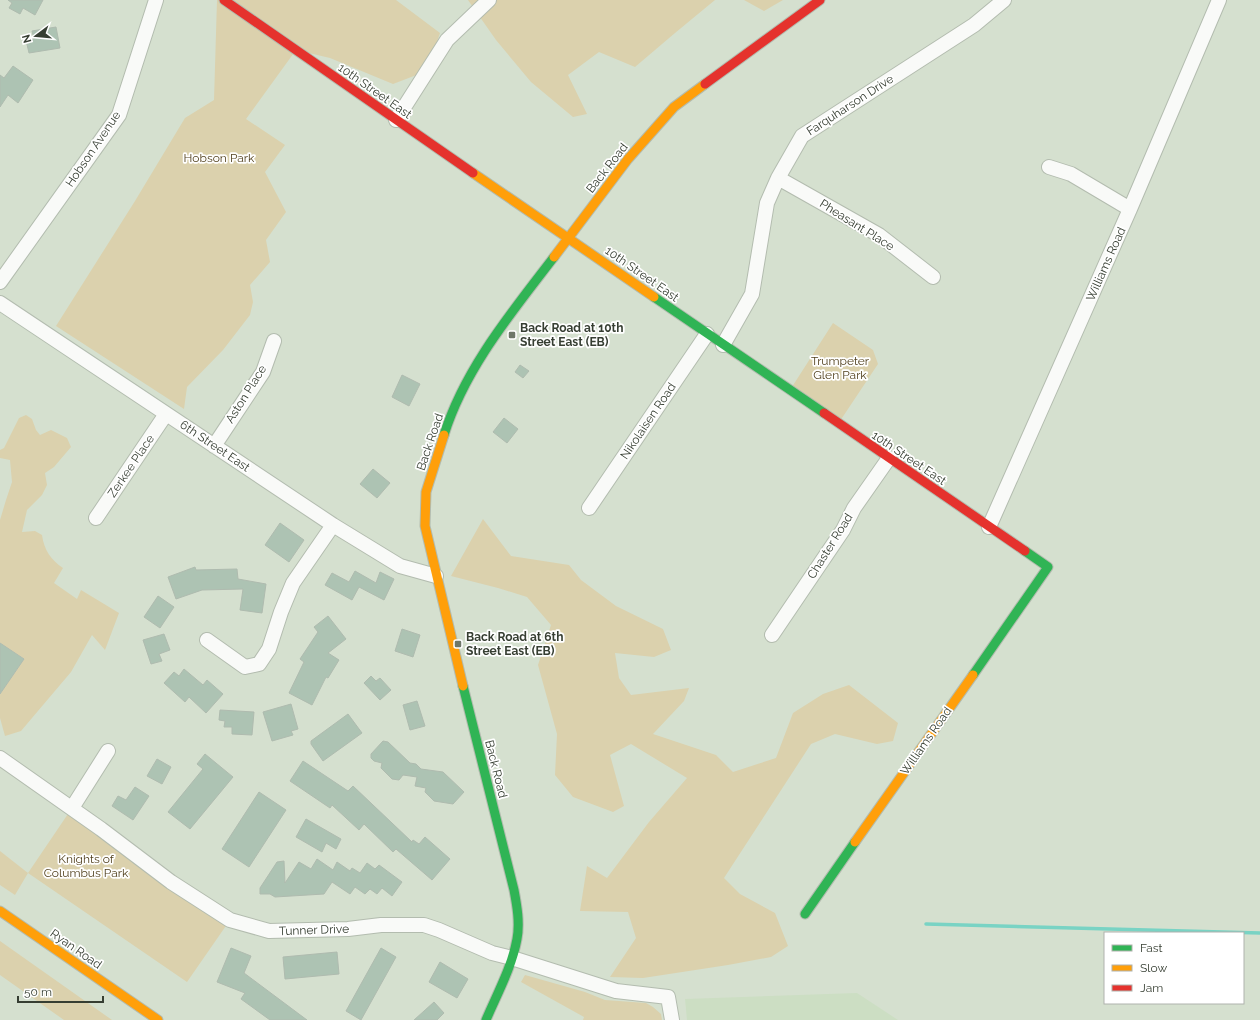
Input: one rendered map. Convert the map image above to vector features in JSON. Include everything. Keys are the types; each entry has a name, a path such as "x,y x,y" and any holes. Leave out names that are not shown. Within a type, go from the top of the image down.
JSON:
{"street":[{"name":"Hobson Avenue","path":"0,282 119,115 156,0"},
{"name":"10th Street East","path":"224,0 396,120 1048,567"},
{"path":"396,120 447,40 489,0"},
{"name":"Back Road","path":"486,1020 512,958 517,938 517,908 514,890 425,526 426,492 449,420 468,381 499,329 628,159 674,107 820,0"},
{"name":"Farquharson Drive","path":"723,345 752,294 767,203 778,178 802,136 974,25 1004,0"},
{"name":"Williams Road","path":"989,527 1130,209 1219,0"},
{"path":"1049,168 1071,174 1130,209"},
{"name":"Pheasant Place","path":"778,178 879,235 933,277"},
{"name":"6th Street East","path":"0,303 333,525 400,566 436,576"},
{"name":"Nikolaisen Road","path":"590,508 707,334"},
{"name":"Aston Place","path":"214,446 263,372 274,341"},
{"name":"Zerkee Place","path":"96,518 166,414"},
{"name":"Chaster Road","path":"772,635 843,530 854,508 889,458"},
{"path":"207,640 246,667 259,664 270,649 281,612 293,583 333,525"},
{"name":"Williams Road","path":"805,914 1048,567"},
{"path":"72,808 108,751"},
{"name":"Tunner Drive","path":"0,758 72,808 171,882 230,920 269,931 348,929 381,925 424,926 439,930 492,953 616,991 668,997 672,1020"},
{"name":"Ryan Road","path":"0,911 158,1020"}],"shaded area":[{"path":"857,993 898,1020 687,1020 685,999"}],"green space":[{"name":"Hobson Park","path":"217,0 396,0 440,33 427,71 393,84 330,58 296,50 246,119 285,145 265,172 286,212 266,240 270,262 250,285 253,302 250,315 223,350 187,387 184,409 56,326 135,201 185,118 214,100"},
{"path":"468,0 715,0 635,67 599,52 568,75 587,114 573,117 531,82 496,40"},
{"path":"744,0 783,0 764,11"},
{"name":"Trumpeter Glen Park","path":"833,323 873,350 878,364 838,424 790,390"},
{"path":"26,415 32,419 36,430 40,435 51,430 67,438 71,447 54,467 45,473 47,485 42,495 27,510 22,532 35,531 42,535 44,545 49,554 55,562 63,568 54,583 77,599 81,590 119,613 105,650 92,635 71,672 21,731 5,736 0,718 0,694 24,659 0,643 0,520 12,482 10,460 0,458 0,450 4,448 19,418"},
{"path":"483,519 511,556 569,565 581,580 616,606 663,629 671,650 654,657 615,653 619,678 631,695 689,688 684,701 653,734 716,755 733,772 776,758 793,713 823,694 849,685 898,723 893,741 877,744 835,734 811,744 724,878 740,894 775,913 788,946 771,957 728,965 643,978 610,977 636,938 628,912 580,911 587,866 607,878 649,822 687,778 631,744 610,755 624,806 613,812 573,797 555,775 557,734 538,665 551,625 527,597 451,576"},
{"name":"Knights of Columbus Park","path":"72,808 230,920 187,982 28,873"},
{"path":"0,851 28,873 15,895 0,885"},
{"path":"0,941 112,1020 64,1020 0,975"},
{"path":"525,975 585,992 605,1000 646,1003 661,1014 662,1020 583,1020 584,1017 521,982"}],"building":[{"path":"8,0 43,0 35,15 23,8 20,14 9,8 12,3"},
{"path":"56,27 60,48 29,53 26,40 34,39 32,31"},
{"path":"13,66 33,80 18,103 8,95 0,107 0,75 4,78"},
{"path":"520,365 529,371 523,378 515,372"},
{"path":"402,375 420,384 409,406 392,397"},
{"path":"504,418 518,429 507,443 493,432"},
{"path":"373,469 390,483 377,498 360,484"},
{"path":"280,523 304,540 289,562 265,545"},
{"path":"195,567 196,570 237,569 238,579 266,584 262,613 240,610 243,589 202,590 176,599 168,577"},
{"path":"355,571 376,583 380,572 394,579 384,600 359,587 352,600 325,585 332,573 349,582"},
{"path":"158,596 174,607 160,628 144,617"},
{"path":"328,616 346,639 328,653 339,660 328,678 326,677 312,705 289,693 304,662 300,659 318,632 314,627"},
{"path":"402,629 420,635 413,657 395,651"},
{"path":"164,634 170,650 159,654 162,661 151,664 143,640"},
{"path":"0,643 24,659 0,694"},
{"path":"184,669 203,685 207,680 223,694 206,713 189,697 185,702 164,683 174,672 179,676"},
{"path":"371,676 376,681 380,678 391,690 380,700 364,683"},
{"path":"417,701 425,726 410,730 403,705"},
{"path":"291,704 298,729 291,731 293,735 272,741 263,712"},
{"path":"220,710 254,712 252,735 232,734 232,727 224,727 225,721 219,720"},
{"path":"348,714 362,733 323,761 311,744 311,741"},
{"path":"383,741 388,742 410,763 416,764 421,769 443,772 464,792 453,804 434,801 425,792 426,788 415,786 417,777 403,775 399,780 392,779 381,768 382,763 374,761 371,758 371,754"},
{"path":"205,754 233,777 190,829 168,812 203,769 197,764"},
{"path":"157,759 171,767 162,784 147,776"},
{"path":"303,761 348,791 353,786 412,842 413,840 419,844 425,837 450,859 432,880 396,849 393,852 364,824 359,830 332,805 330,808 290,781"},
{"path":"135,787 149,796 133,820 112,806 118,796 126,800"},
{"path":"259,792 286,810 249,867 222,849"},
{"path":"306,819 341,839 336,849 326,843 322,852 296,837"},
{"path":"317,859 333,870 337,862 350,871 352,868 360,873 367,863 375,869 379,865 402,882 392,896 382,888 377,894 370,889 365,894 355,887 350,894 332,882 324,894 275,897 270,894 260,894 260,888 277,862 284,861 285,883 299,862 311,869"},
{"path":"231,948 251,956 244,973 307,1020 270,1020 241,999 245,993 217,982"},
{"path":"381,948 396,957 361,1020 346,1011"},
{"path":"337,952 339,974 285,979 283,957"},
{"path":"440,962 468,979 457,998 429,982"},
{"path":"434,1002 444,1013 437,1020 414,1020"}],"waterway":[{"path":"926,924 1223,932"},
{"path":"1244,933 1260,933"}],"traffic: fast":[{"path":"444,435 453,410 477,364 506,320 554,257"},
{"path":"654,297 824,413"},
{"path":"973,675 1048,567 1025,551"},
{"path":"463,686 514,890 518,914 518,933 512,960 486,1020"},
{"path":"805,914 855,842"}],"traffic: slow":[{"path":"554,257 628,159 674,107 705,84"},
{"path":"473,173 654,297"},
{"path":"444,435 426,492 425,526 463,686"},
{"path":"855,842 973,675"},
{"path":"0,911 158,1020"}],"traffic: jam":[{"path":"224,0 473,173"},
{"path":"705,84 820,0"},
{"path":"824,413 1025,551"}],"place":[{"name":"Back Road at 10th Street East (EB)","path":"512,335"},
{"name":"Back Road at 6th Street East (EB)","path":"458,644"}]}
